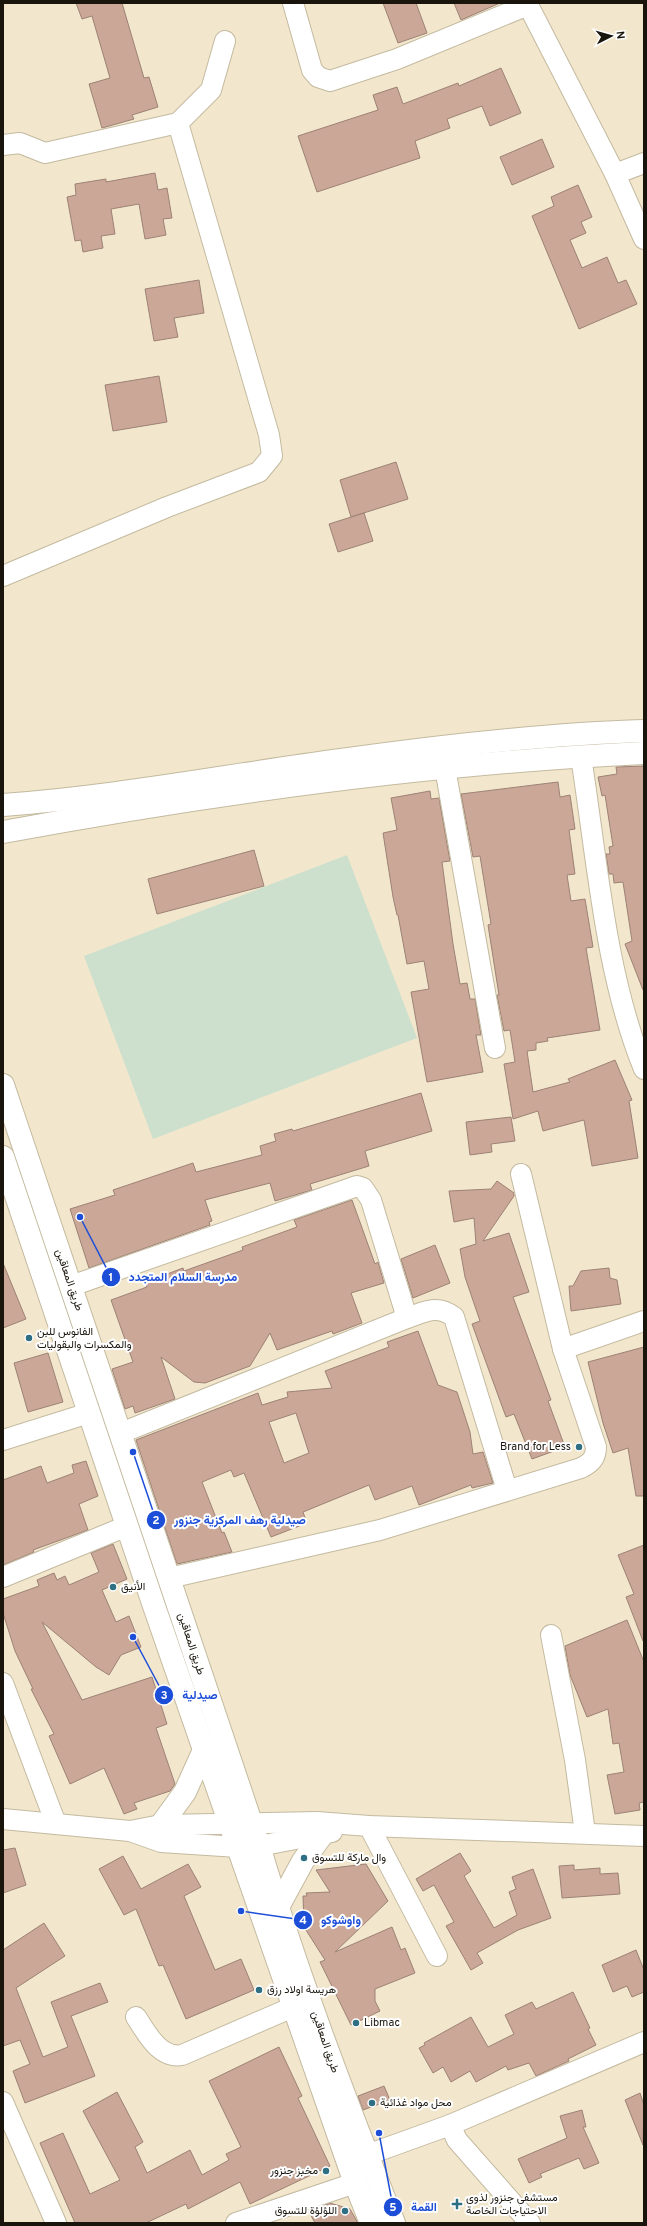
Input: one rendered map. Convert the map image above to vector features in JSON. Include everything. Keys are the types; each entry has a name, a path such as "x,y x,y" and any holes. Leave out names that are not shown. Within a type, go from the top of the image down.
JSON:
{"street":[{"path":"293,3 312,70 318,77 330,81 397,59 528,4 615,174 644,239"},
{"path":"3,145 20,143 45,153 178,123 211,90 225,41"},
{"path":"3,576 167,507 259,472 272,456 267,427 178,123"},
{"path":"615,174 644,163"},
{"path":"3,805 37,803 168,786 340,760 490,741 590,733 644,731"},
{"path":"3,832 100,814 445,768 644,753"},
{"path":"581,757 618,991 632,1040 644,1069"},
{"path":"445,768 494,1048"},
{"name":"طريق المعاقين","path":"3,1086 251,1823 249,1846 293,2007 355,2183 371,2223"},
{"name":"طريق المعاقين","path":"3,1157 127,1526 230,1823 249,1846 278,1907 367,2155 394,2223"},
{"path":"169,1578 380,1530 581,1468 591,1463 596,1455 596,1447 564,1349 521,1174"},
{"path":"71,1286 357,1186 364,1188 371,1200 407,1318"},
{"path":"121,1433 407,1318 438,1309 445,1310 454,1317 507,1490"},
{"path":"564,1349 644,1321"},
{"path":"3,1440 89,1413"},
{"path":"3,1578 127,1526"},
{"path":"551,1635 575,1760 585,1833"},
{"path":"3,1683 56,1824"},
{"path":"161,1825 185,1792 204,1750"},
{"path":"3,1819 130,1831 161,1842 249,1846 322,1835 362,1825"},
{"path":"130,1831 161,1825 317,1822 644,1836"},
{"path":"362,1825 437,1956"},
{"path":"278,1907 303,1861 322,1835"},
{"path":"136,2017 153,2042 166,2053 175,2056 182,2055 293,2007"},
{"path":"367,2155 450,2125 644,2042"},
{"path":"3,2102 56,2223"},
{"path":"450,2125 457,2140 530,2223"},
{"path":"236,2223 355,2183"}],"green space":[{"path":"347,855 417,1038 153,1139 84,956"}],"building":[{"path":"76,3 122,3 144,78 149,77 158,107 132,115 134,119 102,128 89,84 110,78 92,16 82,19"},
{"path":"383,3 416,3 427,33 398,43"},
{"path":"454,3 500,3 461,20"},
{"path":"501,68 521,113 490,126 482,106 447,119 450,128 415,141 420,158 317,192 298,136 378,110 373,95 397,87 403,104 458,83 459,86"},
{"path":"542,139 554,167 512,185 500,157"},
{"path":"155,173 158,190 167,188 172,218 163,219 166,235 145,239 139,204 111,209 115,234 101,236 103,248 83,252 81,240 75,241 67,197 76,195 75,184 106,179 106,182"},
{"path":"578,185 592,217 581,222 586,233 570,240 582,268 607,257 618,283 626,280 637,304 579,329 532,216 554,206 551,197"},
{"path":"199,280 204,313 174,318 178,337 154,341 145,289"},
{"path":"159,376 167,422 113,431 105,385"},
{"path":"396,462 408,499 351,517 340,480"},
{"path":"364,513 373,541 338,552 329,524"},
{"path":"644,766 643,990 625,944 632,941 623,882 614,883 613,874 609,874 606,854 610,854 609,847 613,846 605,795 602,796 598,777 617,774 616,767"},
{"path":"558,782 560,797 570,795 575,829 569,830 575,874 567,875 571,901 585,899 593,947 586,948 600,1030 547,1038 548,1041 536,1043 536,1050 527,1051 533,1092 570,1082 568,1079 615,1060 632,1100 629,1101 638,1158 592,1166 584,1120 543,1131 538,1111 513,1119 504,1064 515,1062 510,1030 504,1031 497,995 499,995 488,925 491,924 480,856 473,857 461,794"},
{"path":"430,791 431,799 439,798 450,861 442,862 453,944 460,984 467,983 470,999 475,999 481,1035 476,1035 483,1072 427,1082 411,992 429,989 424,961 407,964 398,915 393,897 383,833 397,830 391,798"},
{"path":"254,850 264,886 157,914 148,879"},
{"path":"421,1093 432,1131 365,1151 369,1166 310,1184 312,1190 275,1201 270,1183 205,1200 212,1221 209,1222 210,1225 89,1268 70,1209 115,1195 113,1190 193,1163 196,1172 262,1155 260,1146 276,1141 274,1134 292,1129 293,1131"},
{"path":"511,1117 515,1141 491,1144 492,1152 470,1155 466,1122"},
{"path":"497,1181 514,1193 514,1196 483,1241 509,1233 529,1292 513,1297 551,1400 548,1401 565,1447 532,1459 514,1414 506,1417 472,1324 480,1321 465,1277 460,1249 476,1244 474,1218 454,1222 449,1191 491,1189"},
{"path":"352,1200 375,1264 378,1262 384,1283 351,1293 362,1323 333,1334 332,1331 277,1350 270,1333 250,1366 205,1383 194,1382 161,1357 175,1399 135,1413 133,1406 125,1409 112,1369 133,1362 111,1300 147,1287 146,1282 183,1268 184,1271 243,1250 242,1247 297,1227 294,1220"},
{"path":"435,1245 450,1283 413,1298 401,1259"},
{"path":"3,1263 26,1319 3,1328"},
{"path":"609,1268 610,1278 617,1280 621,1304 571,1311 569,1286 573,1286 581,1271"},
{"path":"418,1331 438,1385 457,1392 470,1432 473,1454 483,1452 493,1483 472,1488 471,1485 419,1505 412,1486 375,1500 369,1485 303,1512 307,1523 271,1537 244,1473 234,1477 231,1470 202,1482 222,1533 224,1532 232,1552 177,1564 136,1440 258,1393 262,1405 288,1397 287,1392 332,1388 325,1371 389,1347 387,1342","holes":["296,1413 309,1453 284,1463 269,1422"]},
{"path":"644,1347 644,1496 636,1496 628,1448 613,1453 603,1423 588,1362"},
{"path":"48,1353 63,1402 28,1412 14,1363"},
{"path":"86,1461 98,1496 79,1504 88,1530 33,1550 34,1552 3,1565 3,1480 41,1466 47,1483 74,1473 72,1465"},
{"path":"113,1544 127,1579 102,1590 116,1622 129,1616 141,1647 121,1655 109,1675 96,1667 42,1622 82,1700 152,1677 167,1724 156,1728 175,1784 170,1791 134,1803 137,1809 124,1814 104,1768 70,1784 49,1736 54,1734 31,1689 33,1689 15,1651 3,1613 3,1599 39,1586 37,1580 54,1573 57,1580 65,1576 69,1585 99,1572 91,1553"},
{"path":"644,1545 643,1641 626,1597 634,1594 618,1555"},
{"path":"627,1620 644,1662 644,1802 639,1803 640,1810 615,1814 607,1775 624,1772 619,1743 613,1744 608,1709 587,1717 570,1675 565,1646"},
{"path":"15,1848 26,1885 3,1893 3,1850"},
{"path":"460,1853 471,1871 464,1876 494,1928 517,1915 509,1892 516,1889 512,1877 533,1869 551,1918 518,1930 477,1953 483,1963 471,1970 446,1926 454,1922 434,1885 423,1891 416,1879"},
{"path":"123,1856 141,1889 188,1864 201,1887 184,1896 215,1970 241,1959 254,1990 186,2019 163,1965 159,1966 136,1909 124,1915 99,1869"},
{"path":"366,1864 388,1901 335,1952 392,1927 401,1950 405,1948 415,1973 375,1989 375,2001 380,2011 351,2025 320,1962 325,1960 304,1927 303,1896 307,1896 306,1893 330,1892 316,1870"},
{"path":"574,1865 574,1870 600,1868 600,1874 618,1873 620,1894 562,1898 559,1866"},
{"path":"44,1923 65,1956 16,1988 43,2057 68,2047 51,2002 100,1983 108,2002 71,2016 95,2076 25,2103 13,2071 30,2064 20,2040 3,2046 3,1950"},
{"path":"636,1950 644,1970 644,1992 632,1997 627,1986 613,1992 602,1965"},
{"path":"573,1992 590,2028 588,2029 596,2045 568,2059 569,2061 536,2076 529,2063 508,2070 506,2066 476,2082 470,2071 451,2082 443,2067 433,2073 419,2048 425,2045 424,2043 471,2017 488,2047 514,2034 505,2015 532,2002 536,2009"},
{"path":"279,2047 302,2096 298,2098 330,2166 250,2204 240,2182 188,2209 186,2204 146,2223 75,2223 40,2143 63,2133 90,2194 120,2180 83,2111 117,2092 143,2142 135,2147 147,2173 190,2150 202,2175 229,2160 226,2154 241,2147 209,2081"},
{"path":"384,2086 390,2100 363,2110 358,2096"},
{"path":"640,2093 644,2105 643,2145 625,2100"},
{"path":"582,2110 586,2127 583,2127 599,2163 584,2169 579,2158 540,2174 542,2177 529,2183 518,2159 567,2138 560,2116"},
{"path":"330,2203 350,2209 358,2223 315,2223 309,2212"}],"place":[{"name":"مدرسة السلام المتجدد","path":"80,1217"},
{"name":"الفانوس للبن والمكسرات والبقوليات","path":"29,1338"},
{"name":"Brand for Less","path":"579,1447"},
{"name":"صيدلية رهف المركزية جنزور","path":"133,1452"},
{"name":"الأنيق","path":"113,1587"},
{"name":"صيدلية","path":"133,1637"},
{"name":"وال ماركة للتسوق","path":"304,1858"},
{"name":"واوشوكو","path":"241,1911"},
{"name":"هريسة اولاد رزق","path":"259,1990"},
{"name":"Libmac","path":"356,2023"},
{"name":"محل مواد غذائية","path":"372,2103"},
{"name":"القمة","path":"379,2133"},
{"name":"مخبز جنزور","path":"326,2171"},
{"name":"مستشفي جنزور لذوي الاحتياجات الخاصة","path":"457,2204"},
{"name":"اللؤلؤة للتسوق","path":"345,2211"}]}
